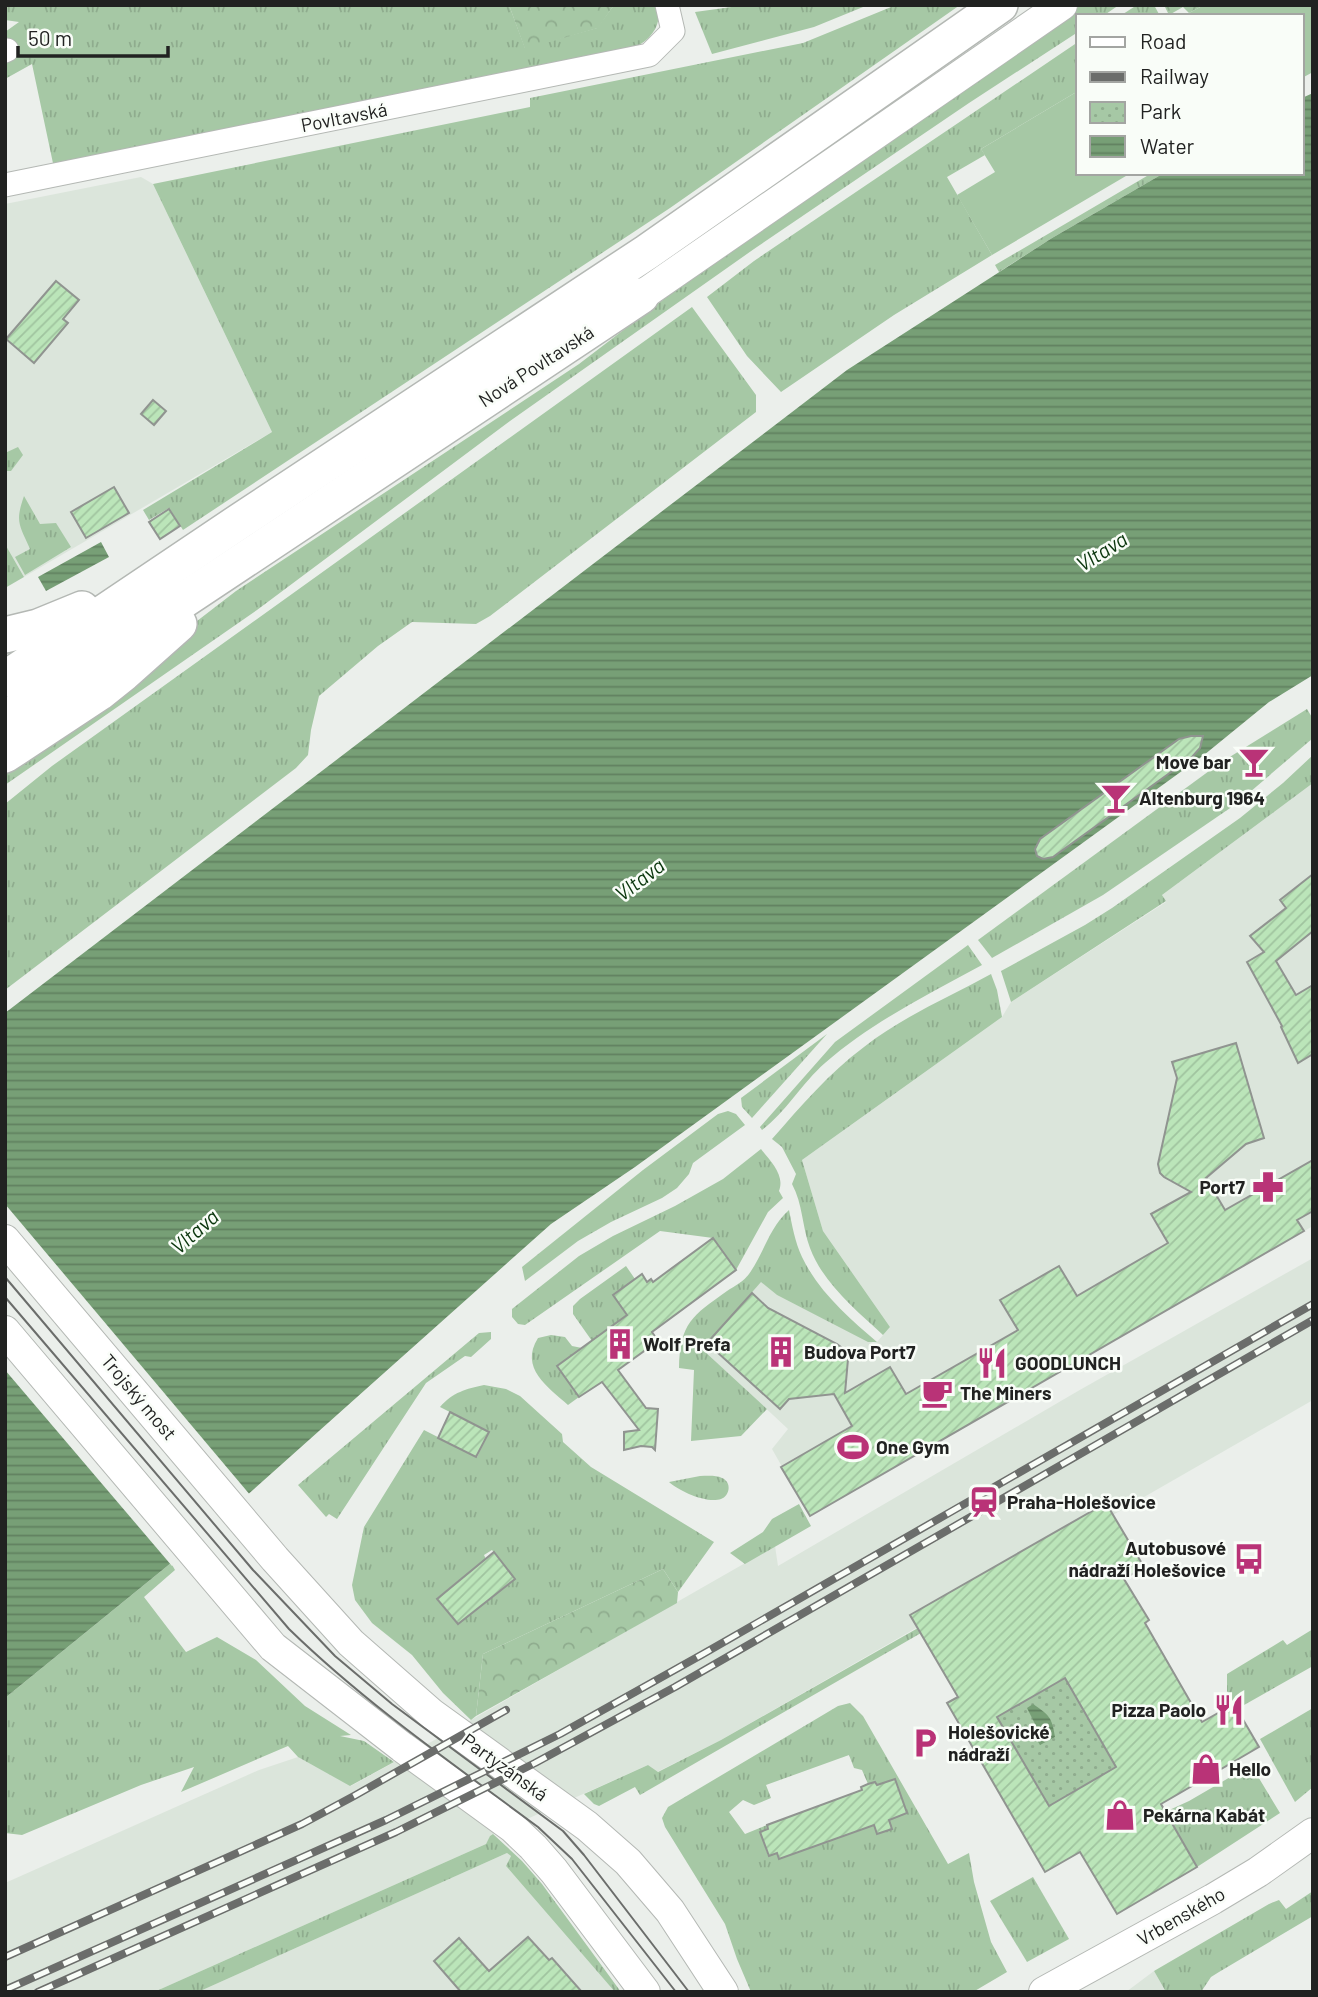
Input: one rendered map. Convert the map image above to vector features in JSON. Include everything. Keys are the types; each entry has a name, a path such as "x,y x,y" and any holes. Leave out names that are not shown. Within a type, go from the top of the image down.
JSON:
{"highway":[{"name":"Nová Povltavská","path":"5,679 647,252 992,10"},
{"name":"Nová Povltavská","path":"5,719 641,296"},
{"path":"5,755 99,693 124,673 261,548"},
{"path":"5,635 38,627 66,616 165,571"}],"main road":[{"name":"Nová Povltavská","path":"641,296 1062,5"},
{"name":"Trojský most","path":"5,1240 272,1555"},
{"path":"5,1332 273,1647 512,1827 554,1871 645,1992"},
{"name":"Partyzánská","path":"272,1555 351,1643 382,1672 432,1714 587,1826 628,1863 670,1911 723,1992"},
{"name":"Vrbenského","path":"1044,1992 1213,1899 1258,1872 1313,1833"}],"street":[{"name":"Povltavská","path":"5,185 649,55 673,31 667,5"}],"shaded area":[{"path":"141,177 153,184 272,432 24,577 5,544 5,204"},
{"path":"1313,783 1313,1226 810,1516 772,1449 788,1429 702,1349 747,1276 762,1282 777,1295 873,1343 890,1327 823,1231 802,1160 1002,1017 1011,1002 1166,902 1162,895"},
{"path":"1313,1258 1313,1400 721,1740 657,1772 648,1765 491,1835 486,1844 154,1992 5,1992 5,1883 259,1770 298,1757 351,1786 775,1546 778,1566"},
{"path":"507,1853 511,1856 506,1866 615,1992 198,1992"},
{"path":"1154,1971 1166,1992 1126,1992"}],"green space":[{"path":"5,5 509,5 525,48 597,28 614,5 657,5 659,18 655,30 636,47 401,93 54,168 32,64 5,79 5,32 19,22 5,20"},
{"path":"509,5 614,5 598,28 525,49"},
{"path":"746,5 868,5 814,27 712,54 695,12"},
{"path":"896,5 960,5 670,208 183,530 169,508 149,520 143,510 272,432 153,184 530,107 530,98 803,43"},
{"path":"1081,5 1119,5 1106,14 1076,14 1076,33 754,249 510,421 257,610 5,785 5,769 236,591 579,364 681,286"},
{"path":"1137,5 1154,5 1159,14 1123,14"},
{"path":"1164,5 1204,5 1189,13 1183,7 1168,14"},
{"path":"1204,5 1313,5 1313,72 1304,77 1304,14 1189,13"},
{"path":"1076,43 1076,92 981,149 985,155 947,177 992,255 894,315 781,392 747,356 707,297 754,261"},
{"path":"1076,92 1076,175 1128,175 992,255 957,195 995,172 981,149"},
{"path":"1149,175 1161,175 999,272 995,265"},
{"path":"692,307 756,395 756,412 490,616 476,624 412,622 378,646 319,696 308,755 296,768 5,990 5,804 52,766"},
{"path":"18,447 23,455 11,471 5,471 5,453"},
{"path":"24,496 40,524 56,523 71,547 25,575 15,557 30,549 19,523"},
{"path":"5,544 24,577 5,588"},
{"path":"1307,709 1313,719 1313,738 1236,804 1103,895 992,958 978,940 1220,763"},
{"path":"1313,755 1313,783 1162,895 1166,901 1011,1002 1001,971 1112,908 1240,818"},
{"path":"968,945 982,965 900,1010 843,1048 817,1071 779,1115 762,1130 760,1127 835,1042"},
{"path":"991,974 1002,1017 802,1160 823,1231 890,1327 883,1335 841,1295 816,1261 807,1240 792,1184 796,1174 782,1147 772,1139 827,1079 864,1047 910,1017"},
{"path":"827,1034 752,1118 742,1107 741,1098"},
{"path":"728,1111 736,1114 745,1125 693,1163 689,1174 677,1188 578,1241 525,1281 522,1267 643,1170 718,1114"},
{"path":"761,1149 779,1174 779,1191 783,1198 768,1212 736,1270 713,1238 660,1231 525,1325 518,1324 512,1317 512,1309 579,1256 723,1179"},
{"path":"789,1210 800,1251 825,1293 877,1342 868,1342 777,1295 761,1282 702,1349 767,1409 741,1436 691,1441 694,1370 679,1368 685,1330 705,1307 747,1277 776,1225"},
{"path":"626,1266 635,1279 613,1295 627,1315 592,1341 573,1314 573,1306"},
{"path":"491,1332 491,1339 471,1357 465,1356 426,1383 337,1519 329,1514 326,1517 298,1485 479,1333"},
{"path":"551,1335 565,1337 572,1346 582,1348 557,1366 579,1397 568,1405 545,1384 534,1368 533,1349 538,1338"},
{"path":"484,1385 506,1389 520,1396 562,1434 563,1442 591,1467 714,1542 678,1592 663,1569 483,1654 476,1716 471,1720 443,1693 412,1655 372,1623 355,1600 352,1585 364,1527 424,1430 477,1457 489,1432 440,1407 455,1395","holes":["492,1550 515,1579 458,1624 437,1598 486,1559 484,1555"]},
{"path":"700,1476 717,1476 725,1480 729,1489 726,1495 721,1499 708,1500 686,1493 669,1482"},
{"path":"799,1504 811,1526 745,1564 730,1553 763,1532 772,1519"},
{"path":"171,1563 175,1570 144,1597 186,1652 217,1637 256,1660 305,1706 351,1735 340,1736 364,1741 394,1762 350,1786 298,1757 288,1746 181,1792 194,1767 141,1785 22,1835 5,1833 5,1698"},
{"path":"663,1569 678,1592 677,1603 476,1716 483,1654"},
{"path":"918,1628 921,1633 640,1795 635,1787 599,1806 584,1794 648,1765 658,1772 721,1740"},
{"path":"1313,1629 1313,1666 1237,1709 1227,1691 1227,1674 1283,1640 1287,1645"},
{"path":"1065,1678 1116,1767 1049,1806 997,1717"},
{"path":"850,1703 863,1716 948,1864 969,1853 974,1882 991,1942 1007,1972 973,1992 751,1992 725,1924 665,1827 662,1818 668,1807 838,1706","holes":["849,1755 854,1768 862,1770 868,1784 875,1782 877,1785 895,1779 907,1812 889,1820 892,1829 878,1834 874,1825 779,1859 777,1853 768,1855 760,1832 768,1829 767,1825 745,1834 729,1812 743,1800 754,1805 771,1798 766,1785"]},
{"path":"1313,1708 1313,1787 1295,1802 1260,1739"},
{"path":"1251,1765 1280,1813 1197,1867 1165,1812"},
{"path":"493,1834 542,1884 621,1992 615,1992 506,1866 511,1856 507,1853 198,1992 154,1992 486,1844"},
{"path":"1033,1877 1069,1939 1027,1962 990,1901"},
{"path":"1313,1891 1313,1916 1211,1977 1201,1992 1166,1992 1154,1971 1269,1904 1279,1900 1286,1909"}],"water":[{"name":"Vltava","path":"1313,93 1313,675 1269,702 1204,755 635,1167 551,1224 171,1563 5,1698 5,1013 847,370 1052,238 1161,175 1304,175 1304,97"},
{"path":"101,542 109,557 46,591 38,577"},
{"path":"1033,1704 1049,1717 1053,1725 1055,1737 1040,1745 1034,1732 1035,1724 1027,1708"}],"pier":[{"path":"5,1204 251,1496 172,1566 5,1370"}],"building":[{"path":"56,281 79,300 63,319 68,323 34,363 6,339"},
{"path":"153,400 166,411 154,425 141,414"},
{"path":"114,487 129,513 86,538 71,512"},
{"path":"169,509 180,526 160,539 149,522"},
{"name":"Altenburg 1964","path":"1203,736 1200,748 1192,757 1053,857 1043,859 1037,856 1035,849 1040,839 1179,739"},
{"path":"1313,874 1313,931 1276,961 1296,995 1313,985 1313,1054 1298,1063 1282,1026 1247,962 1264,952 1250,936 1286,908 1280,900"},
{"path":"1236,1043 1264,1138 1246,1144 1206,1178 1225,1210 1313,1160 1313,1211 1297,1220 1304,1231 810,1516 781,1467 852,1426 834,1394 789,1399 780,1409 707,1343 752,1293 768,1308 845,1350 848,1359 845,1393 890,1367 906,1394 1018,1330 1000,1300 1059,1266 1077,1296 1168,1243 1151,1214 1191,1192 1164,1177 1158,1164 1177,1078 1172,1062"},
{"name":"Wolf Prefa","path":"713,1238 736,1270 652,1332 658,1341 618,1370 646,1408 658,1409 655,1450 641,1446 624,1450 624,1432 639,1430 602,1382 579,1397 557,1366 627,1315 613,1295 642,1274 647,1282 651,1279 653,1282"},
{"path":"450,1412 489,1432 476,1457 438,1438"},
{"path":"1106,1503 1144,1567 1124,1579 1149,1620 1145,1623 1202,1722 1234,1704 1259,1747 1161,1804 1197,1867 1117,1914 1080,1852 1045,1872 947,1703 958,1697 910,1615","holes":["1065,1678 1116,1767 1049,1806 997,1717"]},
{"path":"494,1552 515,1579 458,1624 437,1599"},
{"path":"895,1779 907,1813 889,1820 892,1829 877,1834 874,1825 779,1859 777,1853 769,1856 760,1832 768,1829 767,1825 862,1790 861,1787 868,1784 875,1782 877,1785"},
{"path":"528,1937 549,1960 552,1958 582,1992 461,1992 434,1961 459,1938 489,1971"}],"tram line":[{"path":"5,1277 253,1570 335,1656 392,1704 563,1831 689,1992"},
{"path":"5,1297 289,1629 379,1708 538,1827 572,1859 676,1992"}],"railway":[{"path":"5,1990 386,1820 560,1734 1313,1304"},
{"path":"38,1992 396,1832 535,1763 675,1687 1313,1320"},
{"path":"5,1957 302,1824 506,1710"}],"place":[{"name":"Move bar","path":"1254,762"},
{"name":"Altenburg 1964","path":"1116,798"},
{"name":"Port7","path":"1268,1187"},
{"name":"Wolf Prefa","path":"620,1344"},
{"name":"Budova Port7","path":"781,1352"},
{"name":"GOODLUNCH","path":"992,1363"},
{"name":"The Miners","path":"937,1393"},
{"name":"One Gym","path":"853,1447"},
{"name":"Praha-Holešovice","path":"984,1502"},
{"name":"Autobusové nádraží Holešovice","path":"1249,1559"},
{"name":"Pizza Paolo","path":"1229,1710"},
{"name":"Holešovické nádraží","path":"925,1743"},
{"name":"Hello","path":"1206,1769"},
{"name":"Pekárna Kabát","path":"1120,1815"}]}
